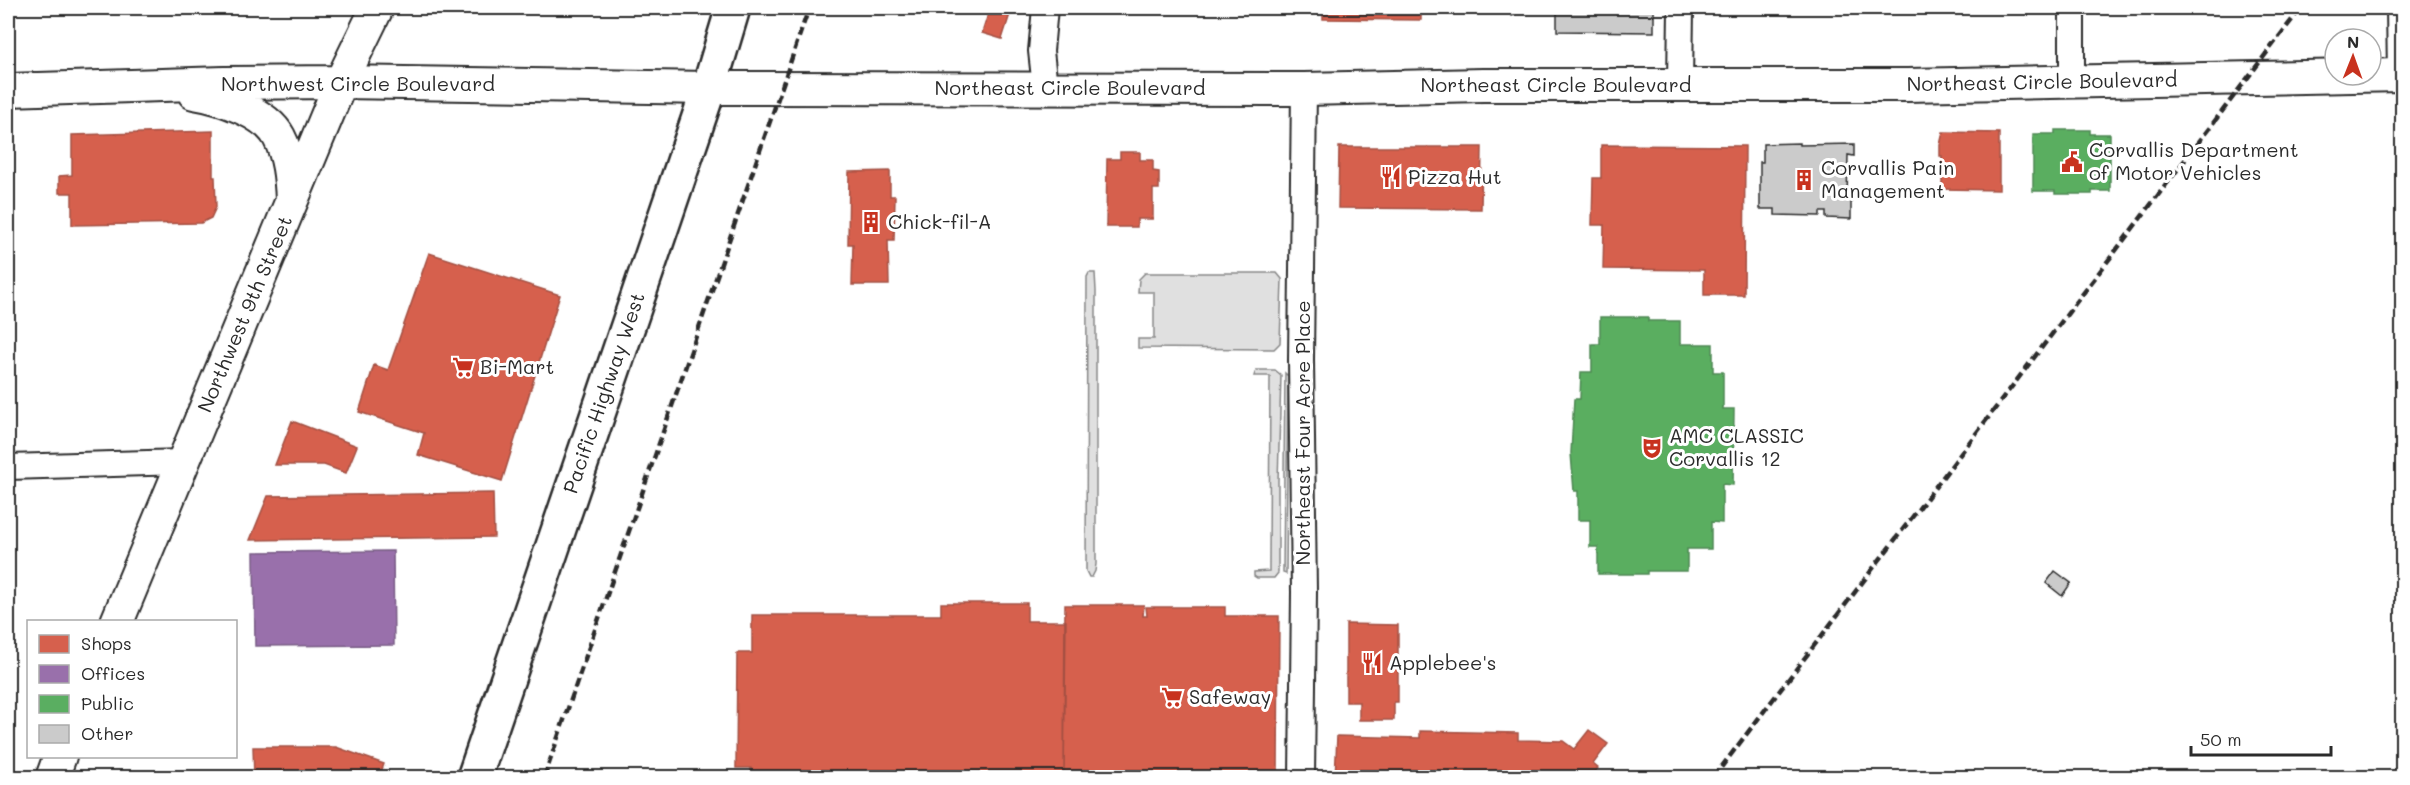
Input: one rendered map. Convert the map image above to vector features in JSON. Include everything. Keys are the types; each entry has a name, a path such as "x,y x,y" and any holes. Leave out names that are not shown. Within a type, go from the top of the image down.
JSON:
{"highway":[{"name":"Pacific Highway West","path":"474,777 709,88 733,8"}],"main road":[{"name":"Northwest 9th Street","path":"117,620 341,82 377,8"},
{"name":"Northeast Circle Boulevard","path":"709,88 1304,89 1680,84 1907,85 2401,75"},
{"name":"Northwest Circle Boulevard","path":"8,90 341,82 709,88"},
{"path":"142,86 225,100 270,126 278,135 287,160 292,201"},
{"path":"52,777 59,758"}],"street":[{"path":"1045,8 1041,51 1045,87"},
{"path":"1680,84 1681,8"},
{"path":"2072,8 2072,81"},
{"path":"2399,8 2401,75"},
{"name":"Northeast Four Acre Place","path":"1302,777 1304,592 1301,360 1304,89"},
{"path":"8,466 183,462"}],"shaded area":[{"path":"1089,273 1095,273 1096,291 1096,564 1092,577 1089,577 1086,571 1087,277"},
{"path":"1145,273 1277,273 1282,279 1280,343 1274,349 1138,348 1138,339 1154,339 1154,292 1138,292 1139,279"},
{"path":"1256,370 1275,370 1281,375 1278,573 1274,578 1254,576 1254,572 1269,571 1270,376 1254,376"},
{"path":"1285,373 1288,376 1286,574 1283,573"}],"building: Shops":[{"path":"911,8 932,8 930,14"},
{"path":"990,8 1012,8 1002,39 982,33"},
{"path":"1323,8 1421,8 1421,20 1323,19"},
{"path":"213,131 213,177 215,177 216,207 211,218 201,223 72,225 72,193 59,193 59,176 72,175 72,135"},
{"path":"1943,132 1999,133 1999,190 1942,189 1940,145"},
{"path":"1601,145 1745,146 1744,295 1704,295 1704,270 1603,269 1604,225 1592,225 1593,178 1601,178"},
{"path":"1339,147 1482,147 1481,209 1338,208"},
{"path":"1120,152 1140,152 1140,160 1153,160 1153,171 1159,172 1159,189 1153,189 1153,219 1137,219 1137,227 1106,227 1107,159 1120,159"},
{"name":"Chick-fil-A","path":"890,171 890,196 895,196 894,240 888,240 889,285 852,285 853,244 848,244 849,172"},
{"name":"Bi-Mart","path":"429,253 560,295 502,481 418,455 424,433 359,412 374,365 388,370"},
{"path":"292,421 357,446 346,473 324,465 275,465"},
{"path":"493,493 494,537 250,540 268,496"},
{"path":"941,603 1027,603 1027,621 1066,621 1064,778 751,778 751,768 736,768 737,653 752,653 752,615 941,615"},
{"name":"Safeway","path":"1065,605 1144,605 1143,616 1147,616 1146,607 1225,607 1225,616 1279,616 1278,774 1199,774 1194,778 1141,778 1141,774 1064,774"},
{"name":"Applebee's","path":"1346,624 1398,625 1398,702 1394,702 1394,720 1359,720 1359,702 1346,702"},
{"path":"1589,730 1608,744 1593,764 1598,768 1590,778 1335,778 1337,736 1420,738 1420,731 1518,733 1518,740 1563,741 1574,749"},
{"path":"253,747 336,747 384,764 379,778 254,778"}],"building: Offices":[{"path":"393,551 394,645 255,646 254,552"}],"building: Public":[{"name":"Corvallis Department of Motor Vehicles","path":"2055,130 2090,130 2090,134 2110,134 2110,191 2092,191 2092,194 2055,194 2055,191 2033,191 2033,134 2055,134"},
{"name":"AMC CLASSIC Corvallis 12","path":"1600,317 1648,317 1648,321 1680,321 1680,344 1713,344 1713,372 1723,372 1723,409 1734,409 1733,485 1722,484 1722,523 1711,522 1711,549 1687,549 1687,571 1598,574 1598,547 1590,547 1590,520 1578,520 1578,491 1574,491 1571,453 1574,399 1580,399 1581,372 1592,372 1592,344 1600,344"}],"building: Other":[{"path":"1507,8 1526,8 1512,16"},
{"path":"1557,8 1654,8 1654,32 1557,31"},
{"path":"1919,8 1985,8 1985,10 1919,11"},
{"name":"Corvallis Pain Management","path":"1799,143 1799,145 1854,144 1854,156 1848,155 1847,198 1851,198 1851,219 1826,218 1826,212 1820,212 1820,216 1775,215 1775,209 1760,209 1760,162 1763,162 1763,144"},
{"path":"2055,571 2071,583 2062,596 2046,583"}],"railway":[{"path":"544,778 809,8"},
{"path":"1713,778 2301,8"}],"place":[{"name":"Corvallis Department of Motor Vehicles","path":"2072,162"},
{"name":"Pizza Hut","path":"1391,177"},
{"name":"Corvallis Pain Management","path":"1804,180"},
{"name":"Chick-fil-A","path":"871,222"},
{"name":"Bi-Mart","path":"463,367"},
{"name":"AMC CLASSIC Corvallis 12","path":"1652,448"},
{"name":"Applebee's","path":"1372,663"},
{"name":"Safeway","path":"1172,697"}]}
